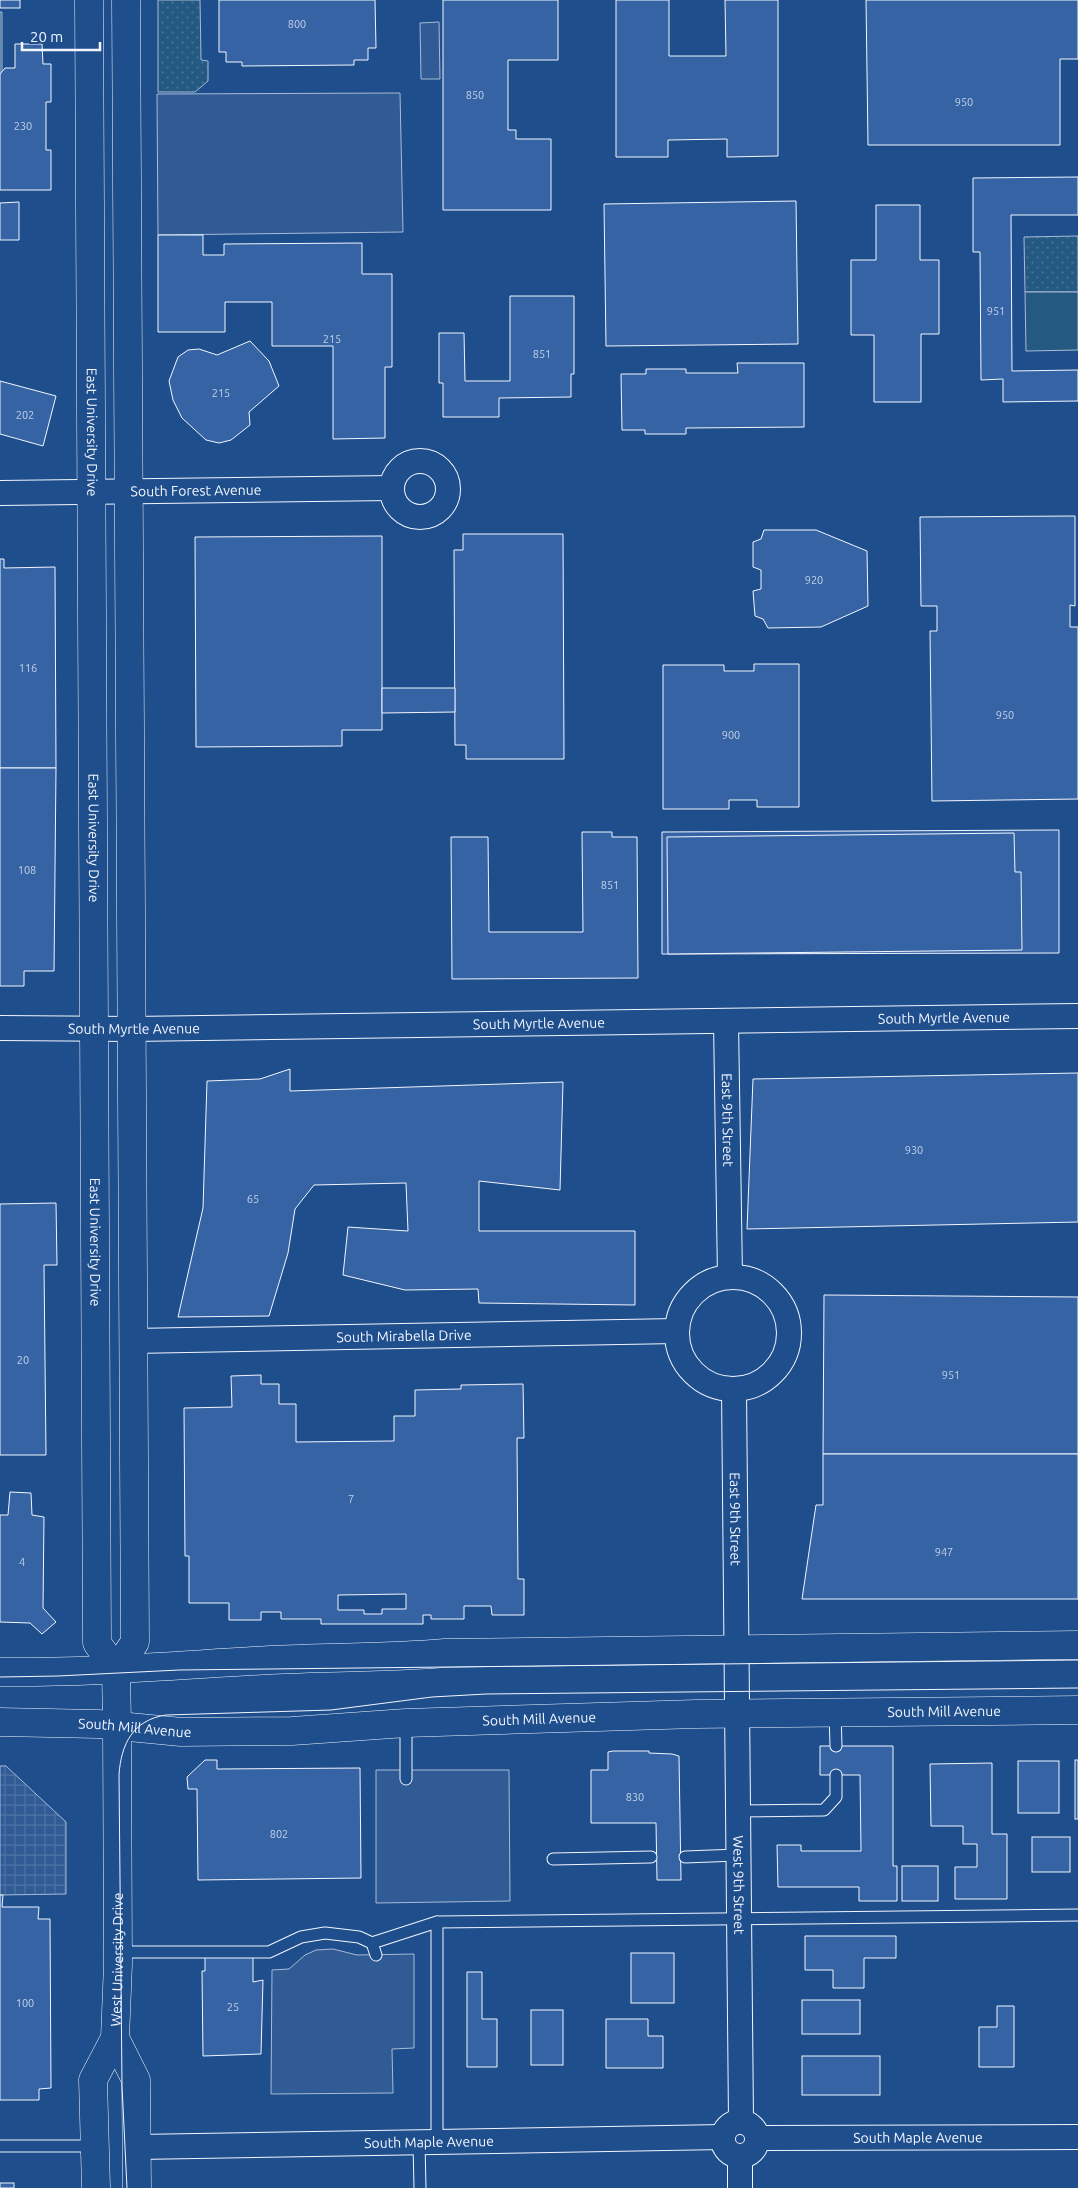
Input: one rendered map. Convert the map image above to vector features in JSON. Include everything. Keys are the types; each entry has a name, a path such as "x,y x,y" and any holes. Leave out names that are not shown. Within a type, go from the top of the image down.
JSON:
{"main road":[{"name":"East University Drive","path":"89,0 97,1643 116,1670"},
{"path":"116,1726 116,1670 135,1642 126,0"},
{"path":"0,1672 57,1673 301,1658 394,1657 445,1653 1078,1645"},
{"name":"South Mill Avenue","path":"0,1722 60,1722 181,1732 292,1731 406,1723 736,1714 1078,1710"},
{"name":"West University Drive","path":"96,2188 93,2080 115,2038 118,1952 116,1726"},
{"path":"115,2038 136,2080 137,2188"}],"street":[{"name":"South Forest Avenue","path":"0,493 392,488"},
{"name":"South Myrtle Avenue","path":"0,1028 726,1022 1078,1016"},
{"name":"East 9th Street","path":"726,1022 730,1277"},
{"path":"730,1277 748,1278 764,1286 777,1298 786,1314 789,1331 786,1349 779,1365 767,1378 751,1386 734,1389 716,1386 700,1378 687,1365 679,1349 677,1331 680,1314 688,1300 699,1288 714,1280 730,1277"},
{"name":"South Mirabella Drive","path":"132,1341 677,1331"},
{"name":"East 9th Street","path":"734,1389 737,1650"},
{"name":"West 9th Street","path":"737,1650 736,1714 741,2121"},
{"path":"741,2121 750,2124 756,2132 757,2143 750,2153 740,2156 729,2153 722,2138 723,2132 730,2124 741,2121"},
{"name":"South Maple Avenue","path":"757,2138 1078,2137"},
{"name":"South Maple Avenue","path":"137,2147 722,2138"},
{"path":"740,2156 740,2188"}],"lane":[{"path":"835,1712 836,1746"},
{"path":"406,1723 406,1779"},
{"path":"738,1811 824,1810 836,1797 836,1775"},
{"path":"685,1857 738,1856"},
{"path":"553,1859 651,1857"},
{"path":"118,1952 269,1952 301,1937 325,1933 359,1937 372,1943 437,1922 1078,1915"},
{"path":"420,2188 428,2143 437,1922"},
{"path":"372,1943 376,1955"},
{"path":"0,2146 95,2146"}],"shaded area":[{"path":"158,0 200,0 201,60 208,61 208,81 195,92 158,92"},
{"path":"0,12 2,12 2,72 0,74"},
{"path":"439,22 440,79 421,79 420,23"},
{"path":"400,93 403,232 158,235 157,94"},
{"path":"1078,236 1078,292 1025,292 1024,237"},
{"path":"1025,292 1078,292 1078,350 1026,351"},
{"path":"0,1766 6,1766 66,1822 66,1894 0,1895"},
{"path":"376,1770 509,1770 510,1901 376,1903"},
{"path":"333,1949 357,1955 414,1954 414,2048 392,2049 393,2093 271,2094 272,1970 289,1969 305,1955 316,1950"}],"building":[{"path":"0,0 20,0 20,8 0,8"},
{"path":"219,0 375,0 376,48 368,48 368,60 354,60 354,65 242,66 242,62 226,62 226,52 219,52"},
{"path":"443,0 558,0 558,60 508,60 508,130 516,130 516,139 551,139 551,210 443,210"},
{"path":"616,0 669,0 669,56 726,56 725,0 778,0 778,156 727,157 727,139 668,140 668,157 616,157"},
{"path":"866,0 1078,0 1078,59 1060,59 1060,145 868,145"},
{"path":"15,44 42,44 43,64 51,64 51,102 46,102 46,150 51,150 51,190 0,190 0,74 5,68 15,68"},
{"path":"1078,177 1078,215 1011,215 1012,371 1078,370 1078,401 1003,402 1003,379 981,380 980,252 973,252 973,178"},
{"path":"796,201 798,344 606,346 604,204"},
{"path":"19,202 19,240 0,240 0,203"},
{"path":"876,205 920,205 920,260 939,260 939,334 921,334 921,402 874,402 874,335 851,335 851,260 876,260"},
{"path":"158,235 203,235 203,255 224,255 224,244 362,243 362,274 392,274 392,367 385,367 385,438 333,439 333,346 272,346 272,302 225,302 225,332 158,332"},
{"path":"510,296 574,296 574,374 571,374 571,397 499,398 499,417 443,417 443,383 439,383 439,333 464,333 465,381 510,381"},
{"path":"250,341 269,361 279,386 249,412 250,425 231,440 219,443 206,440 182,418 173,400 169,381 178,357 188,350 199,349 217,355"},
{"path":"737,363 804,363 804,427 686,428 686,434 645,434 645,430 622,430 621,374 646,374 646,369 686,369 686,373 738,373"},
{"path":"0,381 56,396 43,446 0,434"},
{"path":"1075,516 1075,606 1070,605 1070,627 1078,627 1078,799 932,801 930,631 937,631 937,606 921,606 920,517"},
{"path":"764,530 816,530 867,551 868,606 821,627 768,628 763,619 755,616 753,591 761,589 761,570 753,567 753,542 761,539"},
{"path":"463,534 563,534 564,759 466,759 466,745 455,745 454,550 463,550"},
{"path":"382,536 382,730 342,730 342,746 196,747 195,537"},
{"path":"0,559 4,559 4,568 55,567 56,768 0,768"},
{"path":"754,664 799,664 799,807 757,807 757,800 729,800 729,809 663,809 663,665 724,665 724,671 754,671"},
{"path":"382,688 455,688 455,712 382,713"},
{"path":"0,768 56,768 54,971 24,971 24,986 0,986"},
{"path":"1059,830 1059,953 662,954 662,832"},
{"path":"582,832 612,832 612,837 637,837 638,978 452,979 451,837 488,837 489,932 583,932"},
{"path":"1014,833 1015,872 1021,872 1022,950 668,954 667,837"},
{"path":"290,1069 290,1091 563,1082 560,1190 479,1181 479,1231 635,1231 635,1305 479,1303 478,1289 405,1290 343,1275 348,1227 408,1231 406,1183 314,1185 295,1209 288,1253 269,1316 178,1317 203,1208 207,1081 260,1079"},
{"path":"1078,1073 1078,1222 747,1229 753,1079"},
{"path":"56,1203 57,1265 44,1265 46,1455 0,1455 0,1204"},
{"path":"824,1295 1078,1297 1078,1454 823,1454"},
{"path":"261,1375 261,1384 279,1384 279,1404 296,1404 296,1442 394,1441 394,1416 415,1416 415,1390 461,1389 461,1385 523,1384 524,1438 517,1438 518,1579 524,1579 524,1615 492,1615 491,1606 464,1606 464,1619 431,1619 431,1615 423,1615 423,1624 321,1624 321,1619 281,1619 281,1612 261,1612 261,1620 229,1620 229,1603 189,1603 189,1556 185,1556 184,1408 232,1407 231,1376","holes":["406,1594 406,1609 382,1609 382,1614 364,1614 364,1610 338,1610 338,1595"]},
{"path":"823,1454 1078,1454 1078,1599 802,1599 816,1505 823,1505"},
{"path":"10,1492 31,1493 32,1515 44,1517 43,1608 56,1622 42,1634 30,1623 0,1622 0,1515 8,1515"},
{"path":"820,1746 893,1746 893,1866 897,1866 897,1901 859,1901 859,1887 778,1887 777,1845 801,1845 801,1851 861,1851 860,1775 820,1775"},
{"path":"649,1751 649,1753 679,1756 681,1880 657,1880 656,1823 591,1823 591,1770 608,1770 608,1752"},
{"path":"205,1760 217,1760 217,1769 360,1768 361,1878 198,1880 197,1789 188,1789 187,1777"},
{"path":"1075,1760 1078,1760 1078,1819 1075,1819"},
{"path":"1018,1761 1059,1761 1059,1813 1018,1813"},
{"path":"992,1763 992,1834 1007,1834 1007,1899 955,1899 955,1867 977,1867 977,1844 963,1844 963,1826 931,1826 930,1764"},
{"path":"1032,1837 1070,1837 1070,1872 1032,1872"},
{"path":"902,1866 938,1866 938,1901 902,1901"},
{"path":"0,1895 3,1895 2,1907 39,1907 38,1919 50,1919 51,2088 39,2089 39,2100 0,2100"},
{"path":"805,1936 896,1936 896,1958 864,1958 864,1988 833,1988 833,1970 805,1970"},
{"path":"631,1953 674,1953 674,2003 631,2003"},
{"path":"253,1956 253,1982 263,1980 261,2054 203,2056 202,1971 205,1971 205,1957"},
{"path":"467,1972 482,1972 482,2019 497,2019 497,2067 467,2067"},
{"path":"802,2000 860,2000 860,2034 802,2034"},
{"path":"997,2006 1014,2006 1014,2067 979,2067 979,2027 997,2027"},
{"path":"531,2010 563,2010 563,2065 531,2065"},
{"path":"606,2019 648,2019 648,2036 663,2036 663,2068 606,2068"},
{"path":"802,2056 880,2056 880,2095 802,2095"},
{"path":"0,2183 14,2183 14,2188 0,2188"}],"tram line":[{"path":"0,1677 179,1670 1078,1660"},
{"path":"127,2188 122,2086 119,1775 126,1744 137,1728 145,1722 166,1715 331,1710 432,1697 486,1694 1078,1688"}]}
